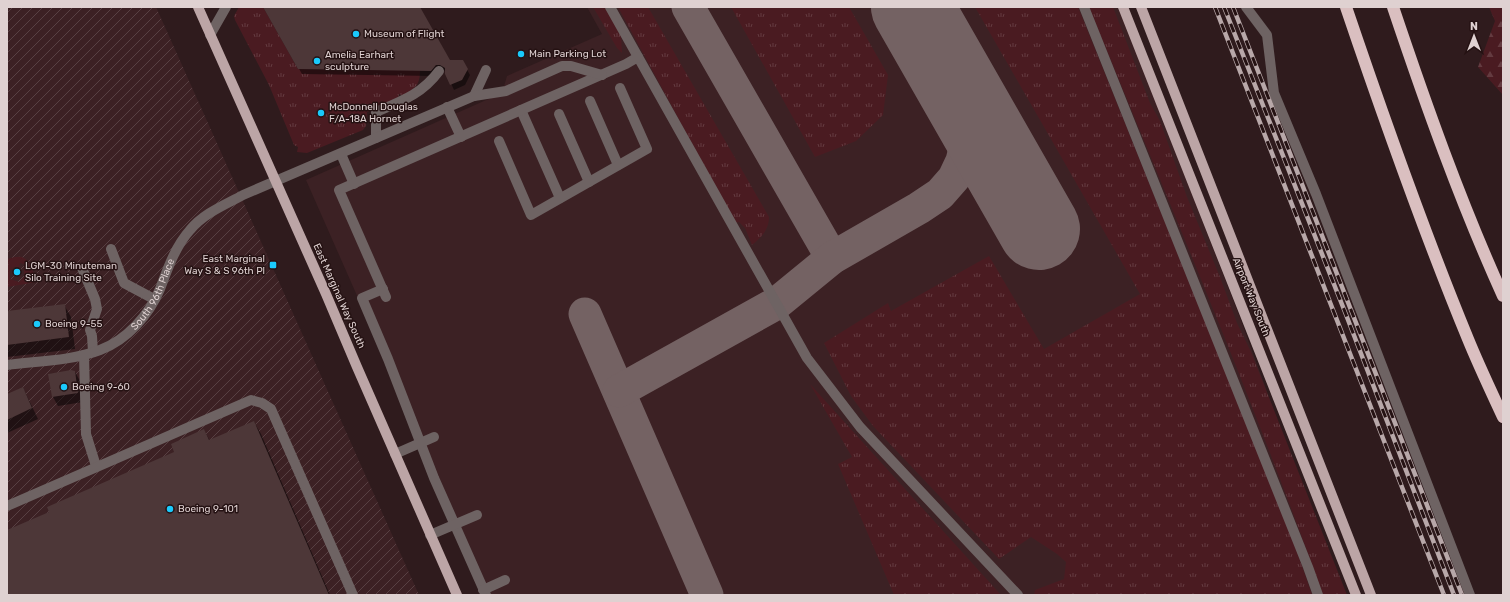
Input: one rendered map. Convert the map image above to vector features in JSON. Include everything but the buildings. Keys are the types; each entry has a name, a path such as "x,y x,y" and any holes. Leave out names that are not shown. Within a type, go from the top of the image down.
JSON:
{"highway":[{"path":"1346,7 1390,135 1429,241 1469,341 1503,417"},
{"path":"1393,7 1430,116 1469,219 1503,296"}],"main road":[{"name":"East Marginal Way South","path":"198,7 326,294 457,595"},
{"name":"Airport Way South","path":"1123,7 1356,595"},
{"name":"Airport Way South","path":"1141,7 1371,595"}],"street":[{"path":"210,35 226,7"},
{"path":"610,7 807,358 860,427 1018,595"},
{"path":"1084,7 1318,595"},
{"path":"1246,7 1267,35 1274,93 1316,194 1470,595"},
{"path":"506,580 484,592 454,525 362,298 384,293 339,190 602,75 638,57"},
{"name":"South 96th Place","path":"7,365 101,350 122,338 138,323 149,309 171,258 190,229 201,219 216,209 243,195 474,96 506,91 562,66 571,66 602,75"},
{"path":"474,96 486,70"},
{"path":"376,138 376,112 406,99 421,90 439,71"},
{"path":"499,141 531,215 647,149 620,88"},
{"path":"590,101 618,165"},
{"path":"447,107 460,137"},
{"path":"521,110 560,198"},
{"path":"560,114 589,182"},
{"path":"341,154 354,184"},
{"path":"111,249 124,283 154,299"},
{"path":"82,268 95,299 97,309 90,330 92,336 88,353 86,434 96,466"},
{"path":"9,503 251,400 262,403 271,409 353,595"},
{"path":"395,454 434,437"},
{"path":"430,535 477,515"}],"shaded area":[{"path":"7,7 156,7 419,595 7,595"},
{"path":"587,7 1119,7 1239,315 1341,595 489,595 306,180 502,93 507,76 602,34"}],"green space":[{"path":"239,7 263,7 298,69 420,70 418,83 403,96 399,94 398,98 367,112 366,126 363,130 307,153 297,152 298,147 294,145 269,85 235,20 234,16"},
{"path":"593,7 606,7 621,34 622,53 617,48"},
{"path":"618,7 648,7 769,217 768,226 764,233 752,245 745,228 739,222 735,223"},
{"path":"731,7 849,7 888,75 883,115 856,141 815,157"},
{"path":"975,7 1078,7 1292,537 1312,595 1034,595 1035,590 1064,579 1066,562 1057,554 1031,537 999,559 873,426 851,396 824,343 888,303 891,311 989,256 1044,349 1140,294"},
{"path":"1089,7 1113,7 1150,103 1160,121 1187,197 1237,323 1251,352 1347,595 1323,595 1239,373"},
{"path":"1489,7 1503,7 1503,95 1478,67 1495,21"},
{"path":"23,257 32,269 35,276 35,282 7,287 7,259","holes":["20,263 24,264 24,277 19,282 10,279 10,271 14,267 19,267"]},
{"path":"810,384 1001,595 894,595 838,464 852,457"}],"taxiway":[{"path":"688,7 832,258"},
{"path":"619,391 777,303 832,258 919,208 940,194 954,178 962,161 967,141 968,126 958,88"},
{"path":"585,314 707,595"}],"runway":[{"path":"912,7 1039,229"}],"railway":[{"path":"1215,7 1444,595"},
{"path":"1224,7 1345,312 1454,595"},
{"path":"1233,7 1462,595"}],"place":[{"name":"Museum of Flight","path":"356,34"},
{"name":"Main Parking Lot","path":"521,54"},
{"name":"Amelia Earhart sculpture","path":"317,61"},
{"name":"McDonnell Douglas F/A-18A Hornet","path":"321,113"},
{"name":"East Marginal Way S & S 96th Pl","path":"273,265"},
{"name":"LGM-30 Minuteman Silo Training Site","path":"17,272"},
{"name":"Boeing 9-55","path":"37,324"},
{"name":"Boeing 9-60","path":"64,387"},
{"name":"Boeing 9-101","path":"170,509"}]}
